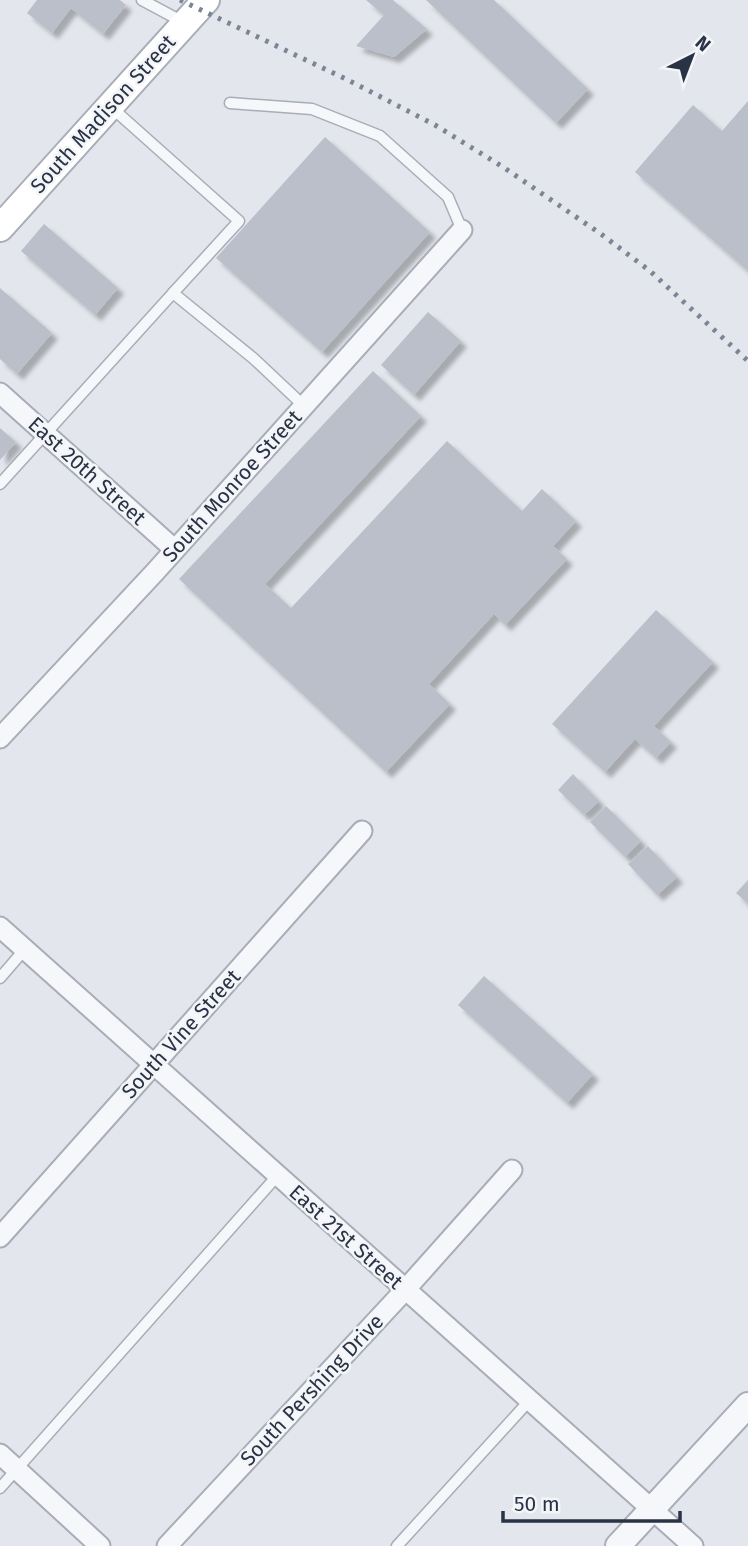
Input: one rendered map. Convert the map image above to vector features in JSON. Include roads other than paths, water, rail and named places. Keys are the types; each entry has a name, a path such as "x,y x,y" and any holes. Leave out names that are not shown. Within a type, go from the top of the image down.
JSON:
{"main road":[{"name":"South Madison Street","path":"0,228 206,0"}],"street":[{"name":"South Monroe Street","path":"0,738 304,407 462,230"},
{"name":"East 20th Street","path":"0,393 174,549"},
{"name":"South Vine Street","path":"0,1237 362,831"},
{"name":"East 21st Street","path":"0,927 693,1546"},
{"name":"South Pershing Drive","path":"167,1546 405,1290 512,1170"},
{"path":"618,1546 748,1405"},
{"path":"0,1454 100,1546"}],"lane":[{"path":"142,0 186,23"},
{"path":"230,103 312,109 380,136 448,197 462,230"},
{"path":"0,484 239,220 109,106"},
{"path":"173,293 253,358 304,407"},
{"path":"0,978 25,949"},
{"path":"0,1488 277,1176"},
{"path":"397,1546 529,1401"}],"railway":[{"path":"180,0 346,79 435,125 503,167 650,271 748,361"}]}
